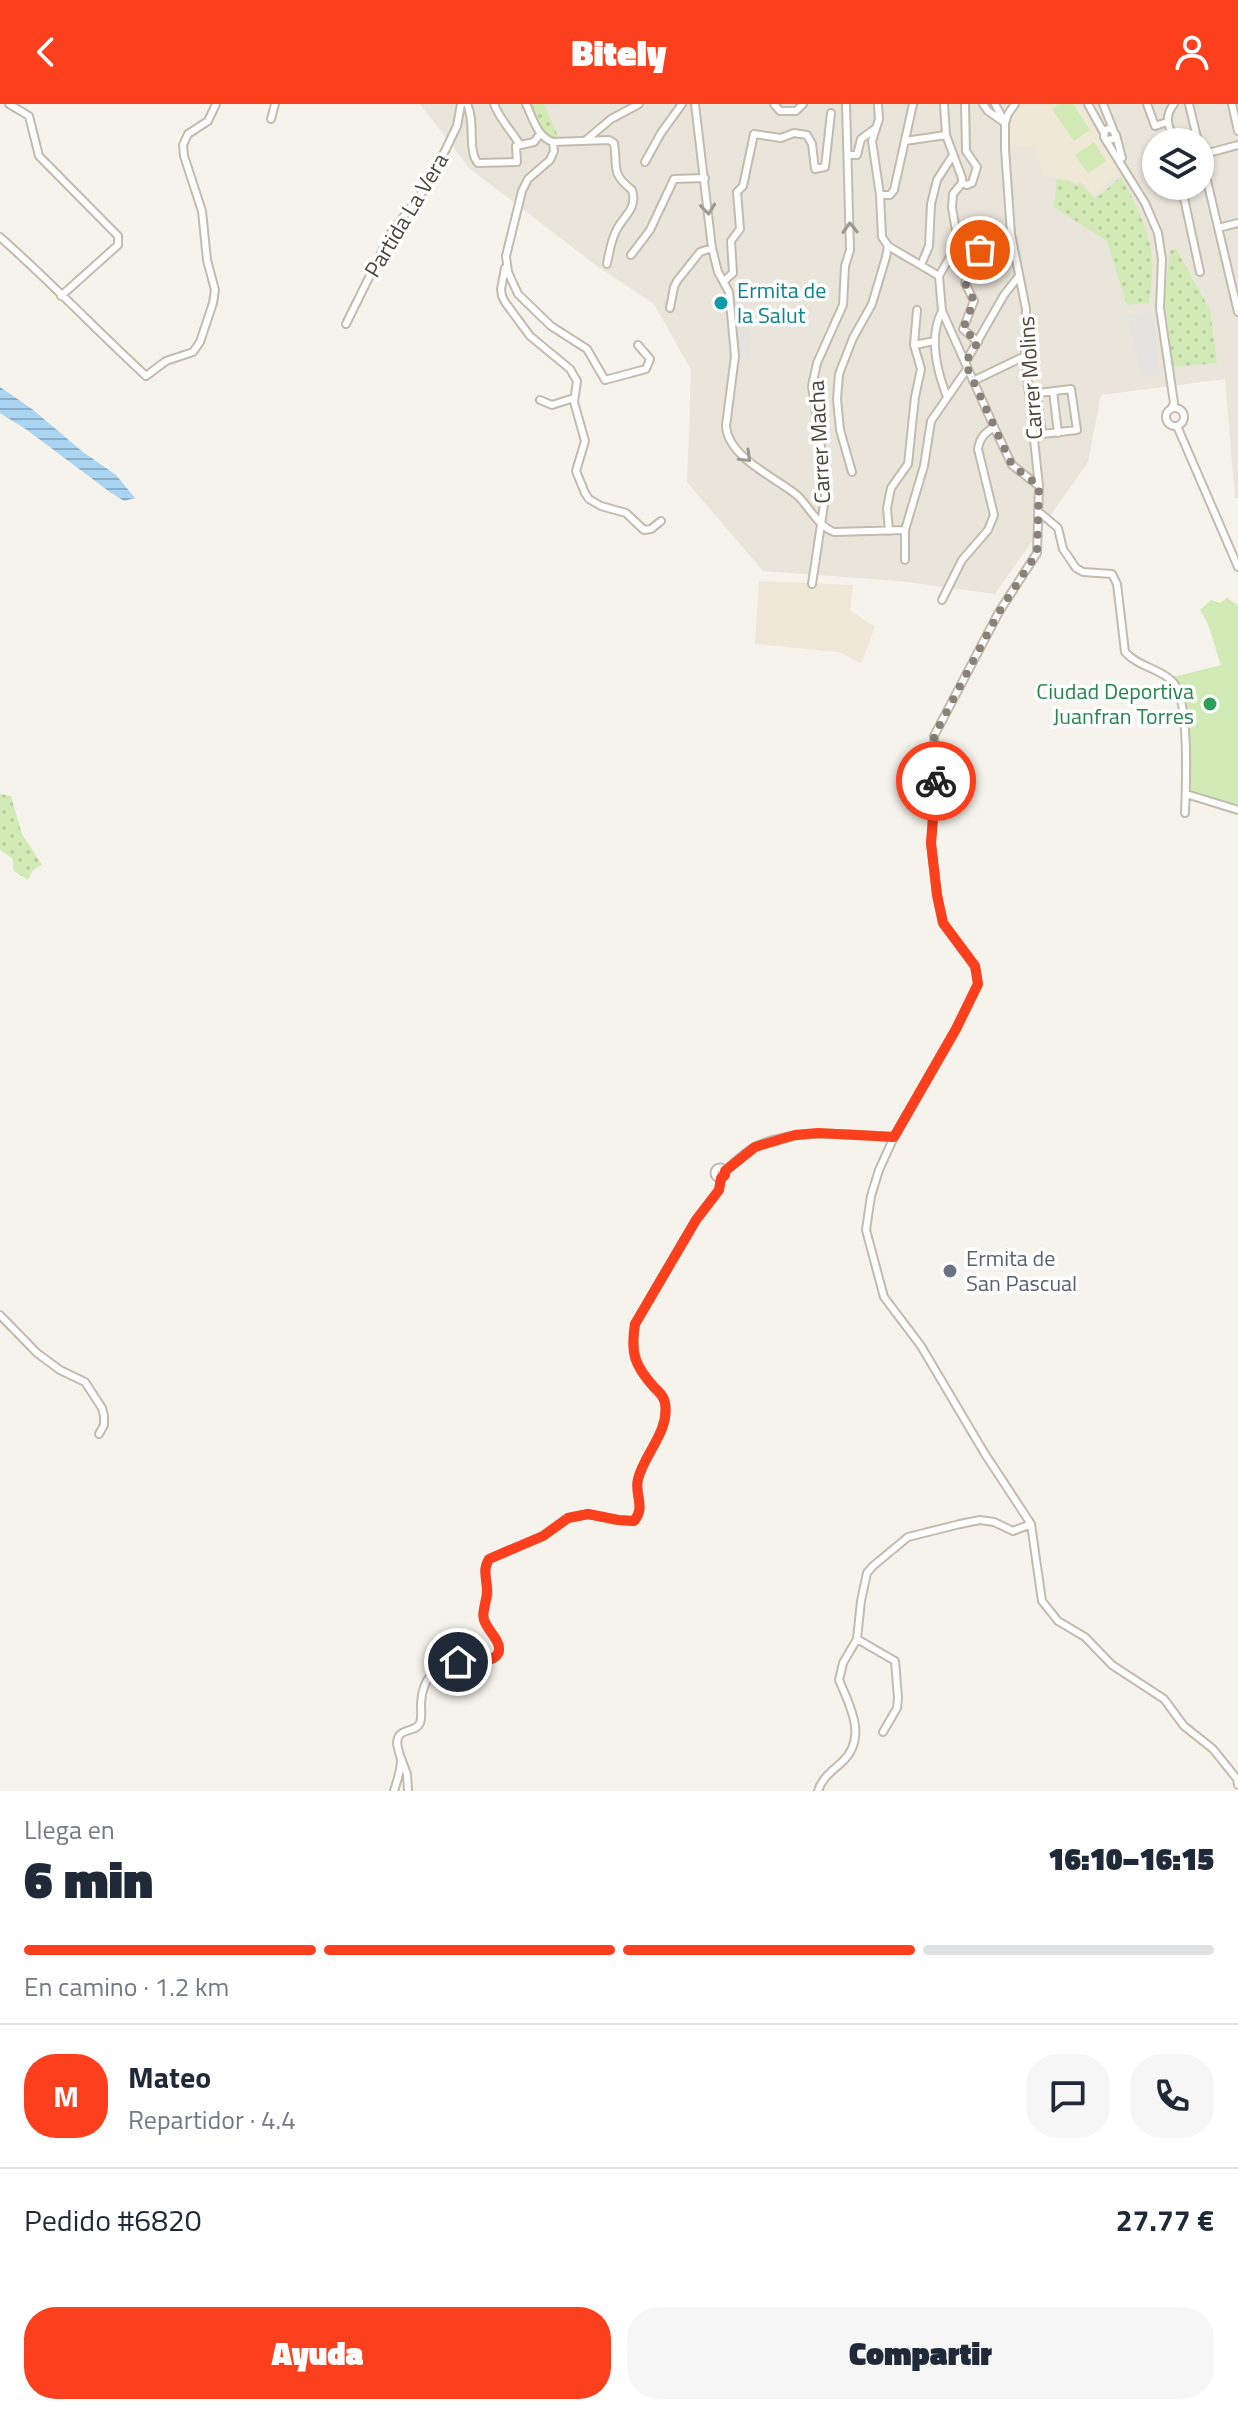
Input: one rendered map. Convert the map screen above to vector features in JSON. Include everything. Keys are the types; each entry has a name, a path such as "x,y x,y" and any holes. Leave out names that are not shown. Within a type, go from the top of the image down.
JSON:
{"street":[{"path":"9,104 29,116 39,156 118,236 118,245 61,296"},
{"path":"0,237 55,286 61,296 146,376 166,361 193,352 200,342 215,290 207,260 202,211 183,145 188,134 208,121 216,104"},
{"path":"271,119 275,104"},
{"path":"464,104 473,121 476,162 517,162 516,148 534,142 540,134"},
{"name":"Partida La Vera","path":"346,324 391,233 430,182 464,104"},
{"path":"494,104 500,119 520,145"},
{"path":"526,104 545,139 553,142 609,140 616,147 616,173 634,194 632,209 613,237 607,264"},
{"path":"586,140 611,119 639,104"},
{"path":"645,162 682,104"},
{"path":"695,104 712,248 718,272 729,292 735,356 726,426 728,437 749,461 797,496 827,529 834,532 905,530"},
{"path":"774,104 780,111 796,111 803,104"},
{"path":"846,104 848,155 857,155 861,139 876,128"},
{"path":"878,104 879,119 872,141 882,237 888,246 939,276"},
{"path":"880,195 890,195 894,190 913,104"},
{"path":"944,104 946,135 962,183 953,194 952,207 958,243 939,276 942,311 1012,465 1039,486"},
{"path":"962,183 972,183 977,167 966,151 965,104"},
{"path":"983,104 1005,123"},
{"path":"995,104 1005,123"},
{"path":"1005,123 1015,104"},
{"path":"1088,104 1153,218 1161,247 1159,296 1175,407 1184,417 1177,426 1169,425 1166,420 1166,414 1175,407"},
{"path":"1103,104 1123,165"},
{"path":"1147,104 1155,126 1167,122"},
{"path":"1169,128 1169,111 1174,104"},
{"path":"1189,104 1195,128"},
{"path":"1232,104 1238,131"},
{"path":"724,281 733,273 731,241 740,229 737,192 743,186 754,134 781,138 794,133 807,135 812,144 815,169 825,167 831,113"},
{"name":"Carrer Molins","path":"1005,123 1011,234 1026,309 1025,356 1039,486 1037,553 999,612 934,736 936,773 931,843 937,895 943,923 975,966 978,984 894,1137 879,1170 866,1230 884,1297 921,1346 1031,1524"},
{"path":"1106,136 1113,139 1114,132"},
{"path":"905,141 946,135"},
{"path":"553,142 554,151 550,160 525,184 506,256 502,296 530,336 570,369 577,381 574,398 585,441 576,471 589,499 626,513 644,530 661,521"},
{"path":"1214,150 1238,145"},
{"name":"Carrer Macha","path":"812,584 825,498 825,475 812,386 817,363 843,305 845,266 850,250 848,155"},
{"path":"921,265 929,246 931,204 937,180 953,155"},
{"path":"631,255 650,230 674,179 705,178"},
{"path":"1184,200 1200,272"},
{"path":"1211,200 1238,312"},
{"path":"1218,228 1238,223"},
{"name":"Carrer Macha","path":"852,472 840,430 837,399 839,374 853,338 872,304 888,246"},
{"path":"670,308 677,281 700,252 712,248"},
{"path":"978,342 963,329 974,301 965,283 980,250"},
{"path":"506,256 508,272 518,294 551,326 584,346 605,380 646,369 650,359 638,345"},
{"path":"905,560 905,530 924,466 931,421 966,366 1004,295 1018,277"},
{"path":"1004,295 1023,297"},
{"path":"889,531 887,508 891,488 908,464 921,369 914,345 917,310"},
{"path":"942,311 937,320 936,364 947,397"},
{"path":"914,345 935,341"},
{"path":"973,381 1025,356"},
{"path":"1030,394 1071,389 1077,429 1042,433 1038,402"},
{"path":"1053,391 1058,433"},
{"path":"540,400 552,405 574,398"},
{"path":"1177,426 1238,567"},
{"path":"942,600 962,560 988,530 994,515 978,449 985,433 994,427"},
{"path":"1039,512 1058,528 1063,549 1076,568 1083,572 1112,574 1117,584 1125,652 1131,659 1171,679 1177,687 1187,762 1185,813"},
{"path":"1186,794 1238,810"},
{"path":"408,1791 407,1774 397,1749 398,1736 420,1722 421,1694 432,1672 458,1662 489,1661 499,1652 499,1645 483,1614 488,1594 485,1569 489,1559 543,1536 568,1518 588,1514 634,1521 638,1516 641,1504 637,1482 664,1421 665,1403 663,1396 639,1371 633,1337 635,1324 696,1220 719,1190 723,1174 755,1147 795,1135 818,1133 894,1137"},
{"path":"0,1315 37,1353 60,1370 85,1382 102,1408 104,1425 99,1434"},
{"path":"818,1791 821,1781 847,1758 854,1745 856,1735 852,1708 839,1680 843,1663 860,1629 859,1616 867,1573 908,1537 980,1520 994,1522 1013,1531 1031,1524 1042,1601 1058,1621 1085,1637 1112,1665 1164,1699 1184,1726 1213,1749 1237,1779 1238,1785"},
{"path":"857,1639 895,1661 897,1708 883,1732"},
{"path":"394,1791 401,1758"}],"shaded area":[{"path":"420,104 1238,104 1238,498 1235,498 1225,379 1101,395 1088,462 995,594 899,581 763,571 687,482 691,370 654,304 597,266 469,168"},
{"path":"1027,104 1079,104 1121,173 1094,196 1082,181 1043,175 1036,147 1010,145 1009,117"},
{"path":"746,288 750,357 735,356 729,292"},
{"path":"1152,311 1160,376 1142,377 1127,315"},
{"path":"759,581 853,585 850,610 875,627 861,663 839,652 755,644"}],"green space":[{"path":"526,104 544,104 560,141 545,139"},
{"path":"1060,104 1073,104 1090,130 1074,141 1052,109"},
{"path":"1094,142 1106,161 1088,173 1075,155"},
{"path":"1121,177 1148,236 1153,268 1149,303 1127,305 1107,241 1054,207 1057,178 1078,185 1081,183 1095,199"},
{"path":"1176,249 1210,310 1217,363 1173,367 1165,299 1170,250"},
{"name":"Ciudad Deportiva Juanfran Torres","path":"1227,598 1238,605 1238,811 1189,792 1191,768 1188,764 1181,692 1168,676 1221,665 1210,629 1200,610 1211,600 1220,603"},
{"path":"0,794 11,796 22,834 42,865 33,870 28,880 14,871 12,858 0,850"}],"water":[{"path":"0,387 116,475 135,498 124,501 0,413"}],"way so far":[{"path":"936,781 934,736 999,612 1037,553 1039,486 1012,465 965,363 978,342 963,329 974,301 965,283 980,250"}],"place":[{"name":"Ermita de la Salut","path":"721,303"},
{"name":"Ciudad Deportiva Juanfran Torres","path":"1210,704"},
{"name":"Ermita de San Pascual","path":"950,1271"}],"route":[{"path":"458,1662 489,1661 499,1652 499,1645 483,1614 488,1594 485,1563 489,1559 543,1536 568,1518 588,1514 634,1521 638,1516 641,1504 637,1482 664,1421 665,1403 663,1396 639,1371 633,1337 635,1324 696,1220 719,1190 725,1171 755,1147 795,1135 818,1133 894,1137 956,1029 978,984 975,966 943,923 937,895 931,843 936,781"}]}
